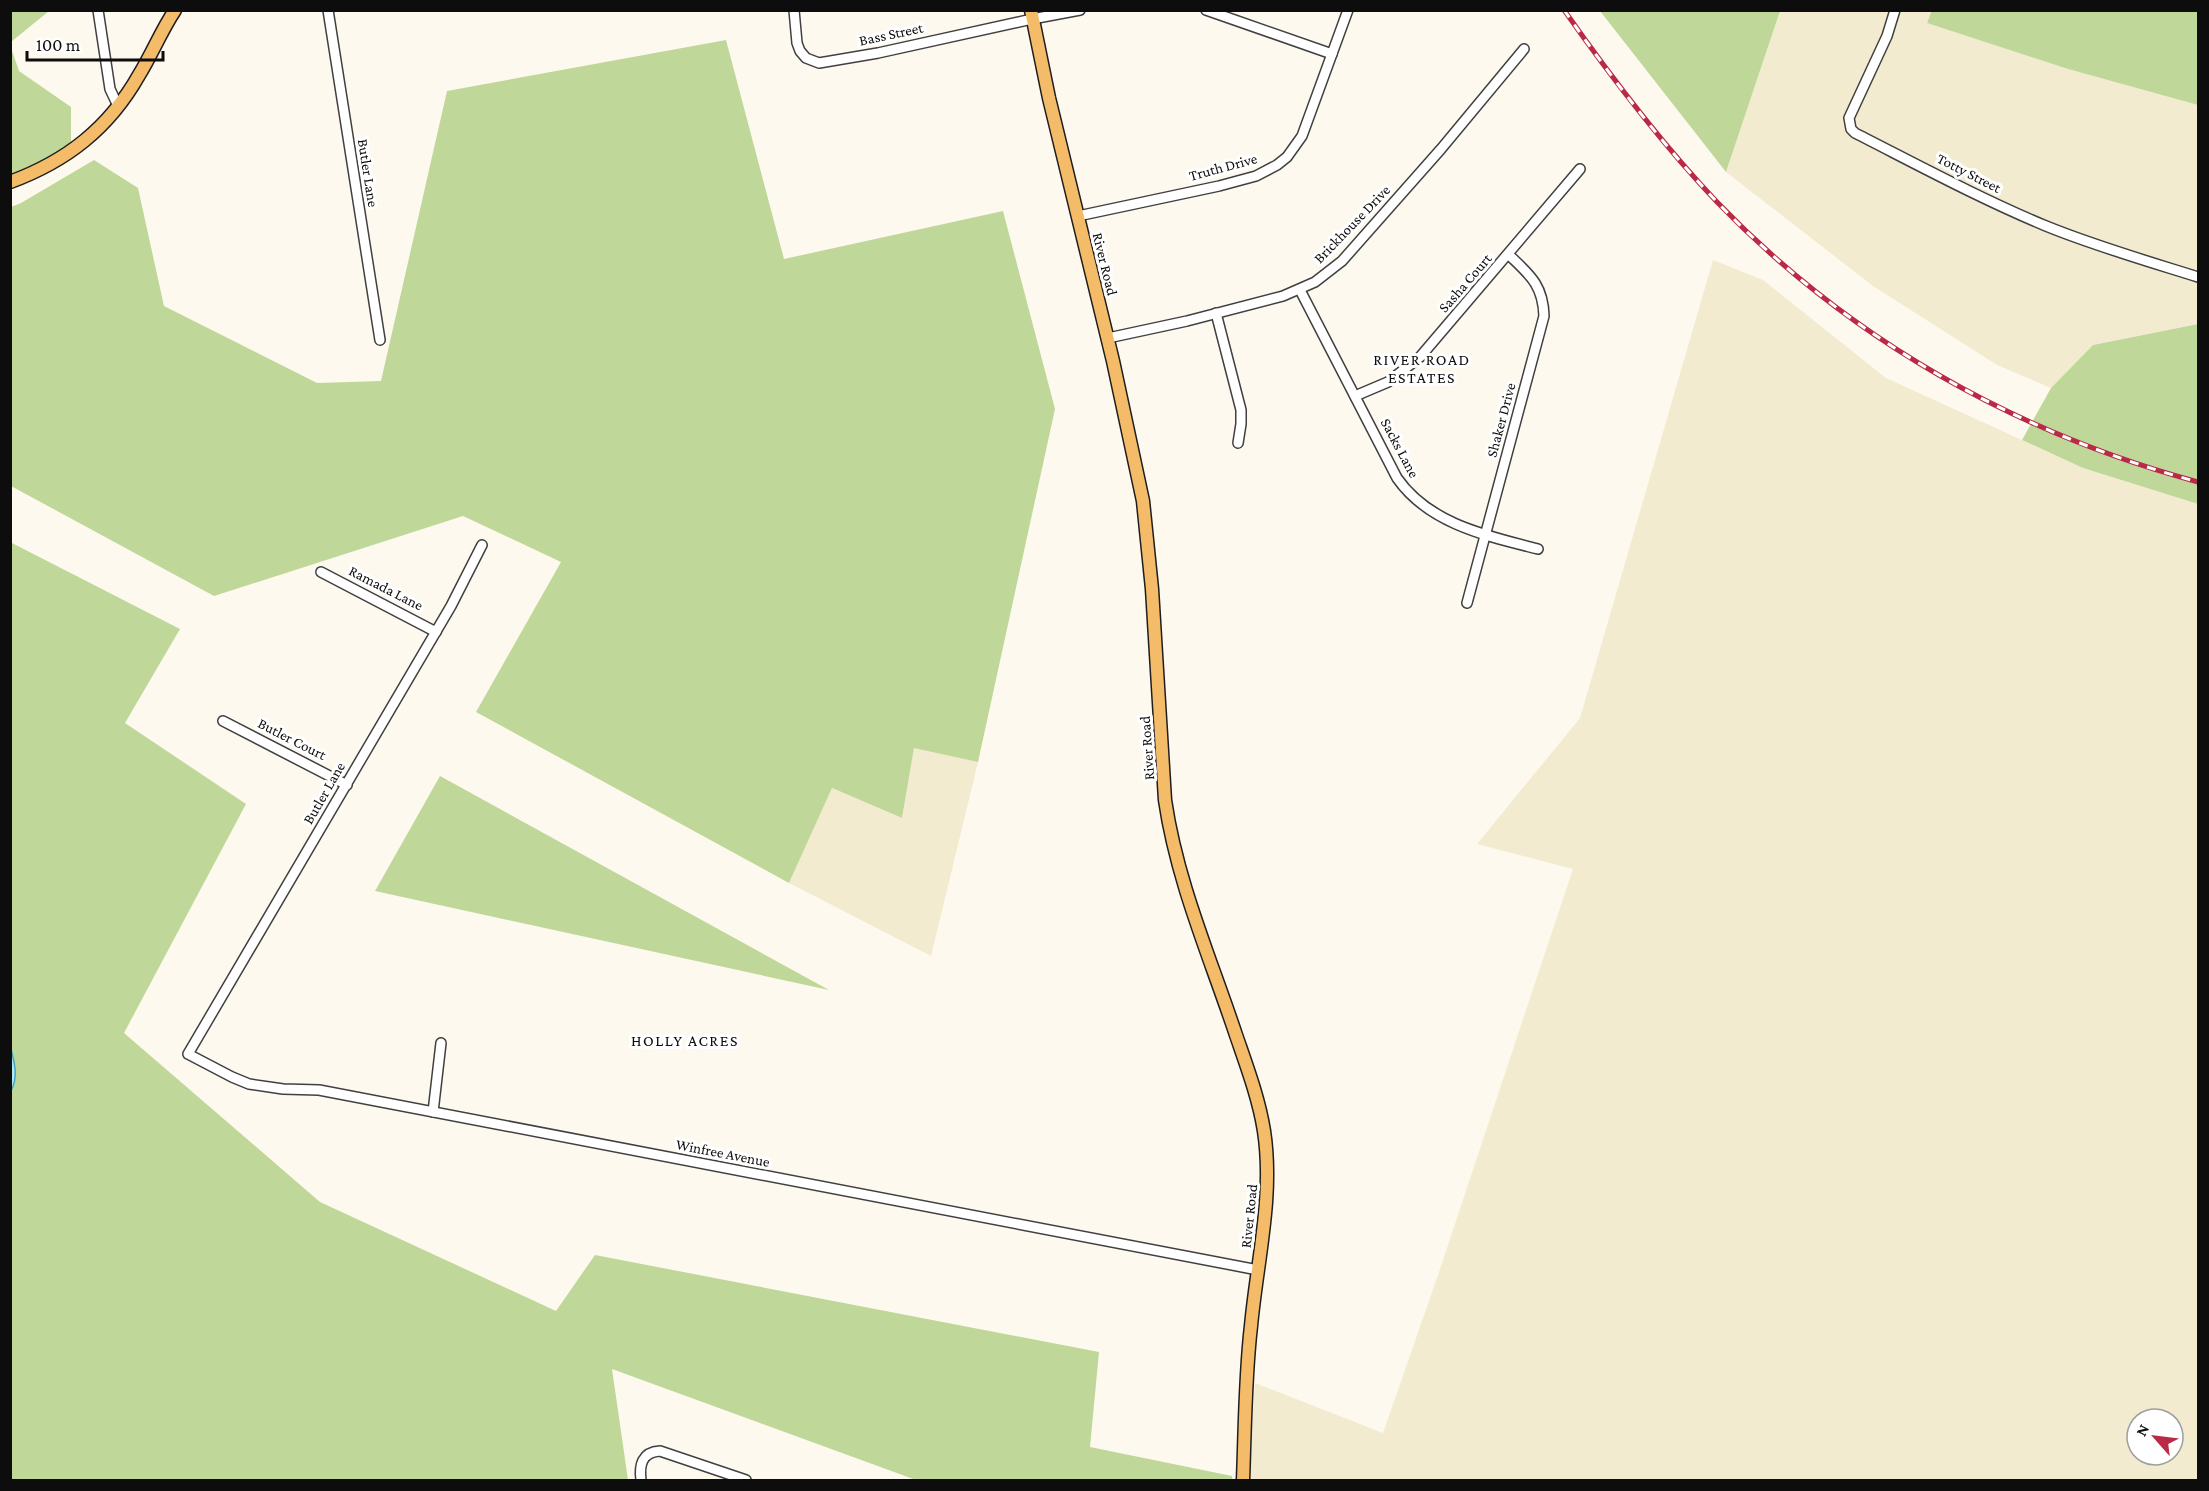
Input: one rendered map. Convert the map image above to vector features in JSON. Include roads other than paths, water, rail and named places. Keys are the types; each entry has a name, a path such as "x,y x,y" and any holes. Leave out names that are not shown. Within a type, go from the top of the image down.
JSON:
{"main road":[{"path":"10,182 44,168 71,152 103,125 140,74 175,10"},
{"name":"River Road","path":"1032,15 1048,98 1108,338 1136,463 1147,537 1165,800 1170,831 1183,885 1244,1059 1267,1153 1267,1197 1247,1370 1243,1480"}],"street":[{"path":"98,10 110,89 118,106"},
{"name":"Butler Lane","path":"328,10 380,340"},
{"name":"Bass Street","path":"794,10 797,43 800,51 806,58 819,63 878,53 1032,15 1080,10"},
{"path":"1206,10 1332,54"},
{"name":"Truth Drive","path":"1078,216 1219,186 1256,176 1277,165 1287,157 1302,136 1348,10"},
{"name":"Totty Street","path":"1894,10 1887,36 1849,118 1849,124 1855,133 2006,209 2098,245 2199,277"},
{"name":"Brickhouse Drive","path":"1108,338 1216,314 1300,290 1329,272 1342,261 1441,149 1524,49"},
{"name":"Sasha Court","path":"1355,396 1388,382 1420,357 1581,169"},
{"name":"Shaker Drive","path":"1467,603 1544,316 1542,296 1538,286 1509,255"},
{"name":"Sacks Lane","path":"1300,290 1397,478 1410,495 1437,515 1486,535 1538,549"},
{"path":"1216,314 1240,410 1241,424 1238,443"},
{"name":"Butler Lane","path":"188,1054 436,632 482,545"},
{"name":"Ramada Lane","path":"321,572 436,632"},
{"name":"Butler Court","path":"223,721 347,785"},
{"path":"432,1112 441,1043"},
{"name":"Winfree Avenue","path":"188,1054 249,1084 283,1089 319,1090 1258,1270"},
{"path":"641,1480 640,1463 649,1453 660,1451 746,1480"}],"water":[{"path":"10,1045 15,1074 11,1091"}],"railway":[{"path":"1564,10 1637,109 1696,180 1768,251 1822,297 1879,338 1939,375 2001,408 2065,437 2130,462 2198,482"}],"district":[{"name":"RIVER ROAD ESTATES","path":"1422,368"},
{"name":"HOLLY ACRES","path":"685,1040"}]}
